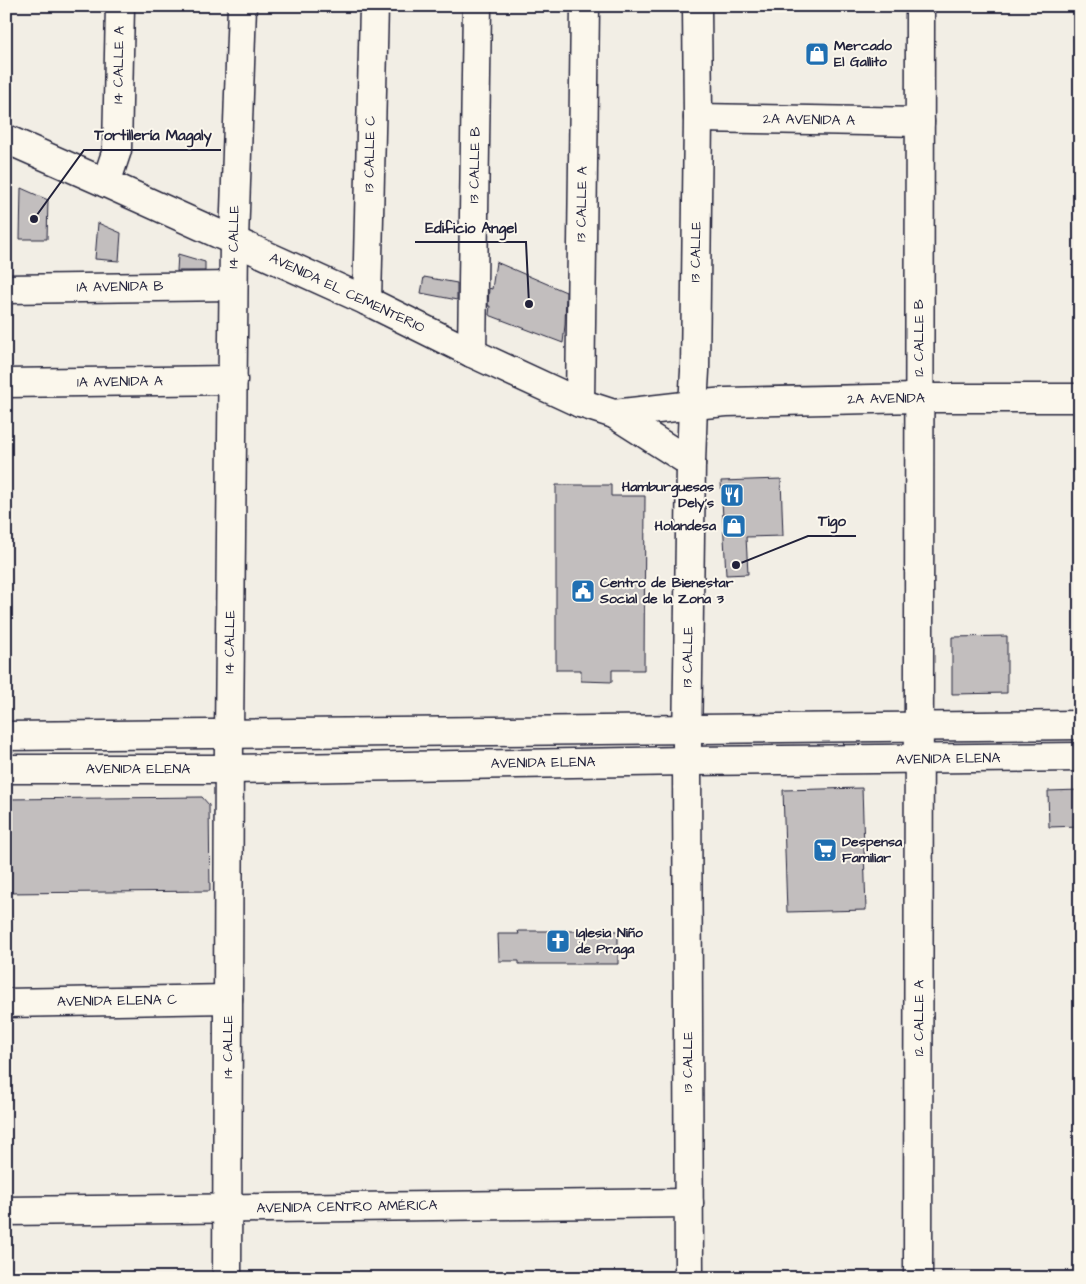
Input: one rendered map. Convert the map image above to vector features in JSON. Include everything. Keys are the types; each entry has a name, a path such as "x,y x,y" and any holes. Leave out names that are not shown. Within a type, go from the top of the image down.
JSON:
{"street":[{"name":"14 CALLE A","path":"106,183 117,150 120,6"},
{"name":"14 CALLE","path":"227,1278 233,286 242,6"},
{"name":"13 CALLE C","path":"367,301 374,6"},
{"name":"13 CALLE B","path":"472,353 477,6"},
{"name":"13 CALLE A","path":"580,403 585,6"},
{"name":"13 CALLE","path":"689,1278 687,729 691,463 695,372 698,118 697,6"},
{"name":"12 CALLE B","path":"920,6 920,759"},
{"name":"2A AVENIDA A","path":"698,118 920,122"},
{"name":"AVENIDA EL CEMENTERIO","path":"6,140 234,240 580,403 614,414 693,405"},
{"name":"1A AVENIDA B","path":"6,289 233,286"},
{"name":"1A AVENIDA A","path":"6,383 233,380"},
{"name":"2A AVENIDA","path":"693,405 726,402 919,398 1080,398"},
{"path":"614,414 691,463"},
{"path":"6,736 1080,725"},
{"name":"AVENIDA ELENA","path":"6,769 230,769 687,761 1080,757"},
{"name":"12 CALLE A","path":"918,1278 920,759"},
{"name":"AVENIDA ELENA C","path":"6,1003 228,999"},
{"name":"AVENIDA CENTRO AMÉRICA","path":"6,1211 688,1203"}],"building":[{"path":"21,188 48,200 47,239 20,239"},
{"path":"98,223 121,233 119,261 95,259"},
{"path":"178,254 205,262 205,271 177,271"},
{"path":"496,262 566,292 563,343 489,315 489,288 492,289"},
{"path":"424,277 457,283 457,300 421,293"},
{"path":"781,479 783,536 746,537 748,574 726,575 721,481"},
{"name":"Centro de Bienestar Social de la Zona 3","path":"556,485 611,485 611,496 645,496 644,670 612,670 612,682 581,681 581,670 556,670"},
{"path":"1007,636 1007,693 952,694 952,637"},
{"name":"Despensa Familiar","path":"862,788 866,910 787,912 783,790"},
{"path":"1080,790 1080,826 1049,827 1048,791"},
{"path":"202,797 209,805 210,891 6,893 6,799"},
{"name":"Iglesia Niño de Praga","path":"518,931 618,931 618,964 519,964 519,961 499,961 498,934 519,934"}],"place":[{"name":"Mercado El Gallito","path":"817,54"},
{"name":"Tortillería Magaly","path":"34,219"},
{"name":"Edificio Angel","path":"529,304"},
{"name":"Hamburguesas Dely's","path":"732,495"},
{"name":"Holandesa","path":"734,526"},
{"name":"Tigo","path":"736,565"},
{"name":"Centro de Bienestar Social de la Zona 3","path":"583,591"},
{"name":"Despensa Familiar","path":"825,850"},
{"name":"Iglesia Niño de Praga","path":"558,941"}]}
